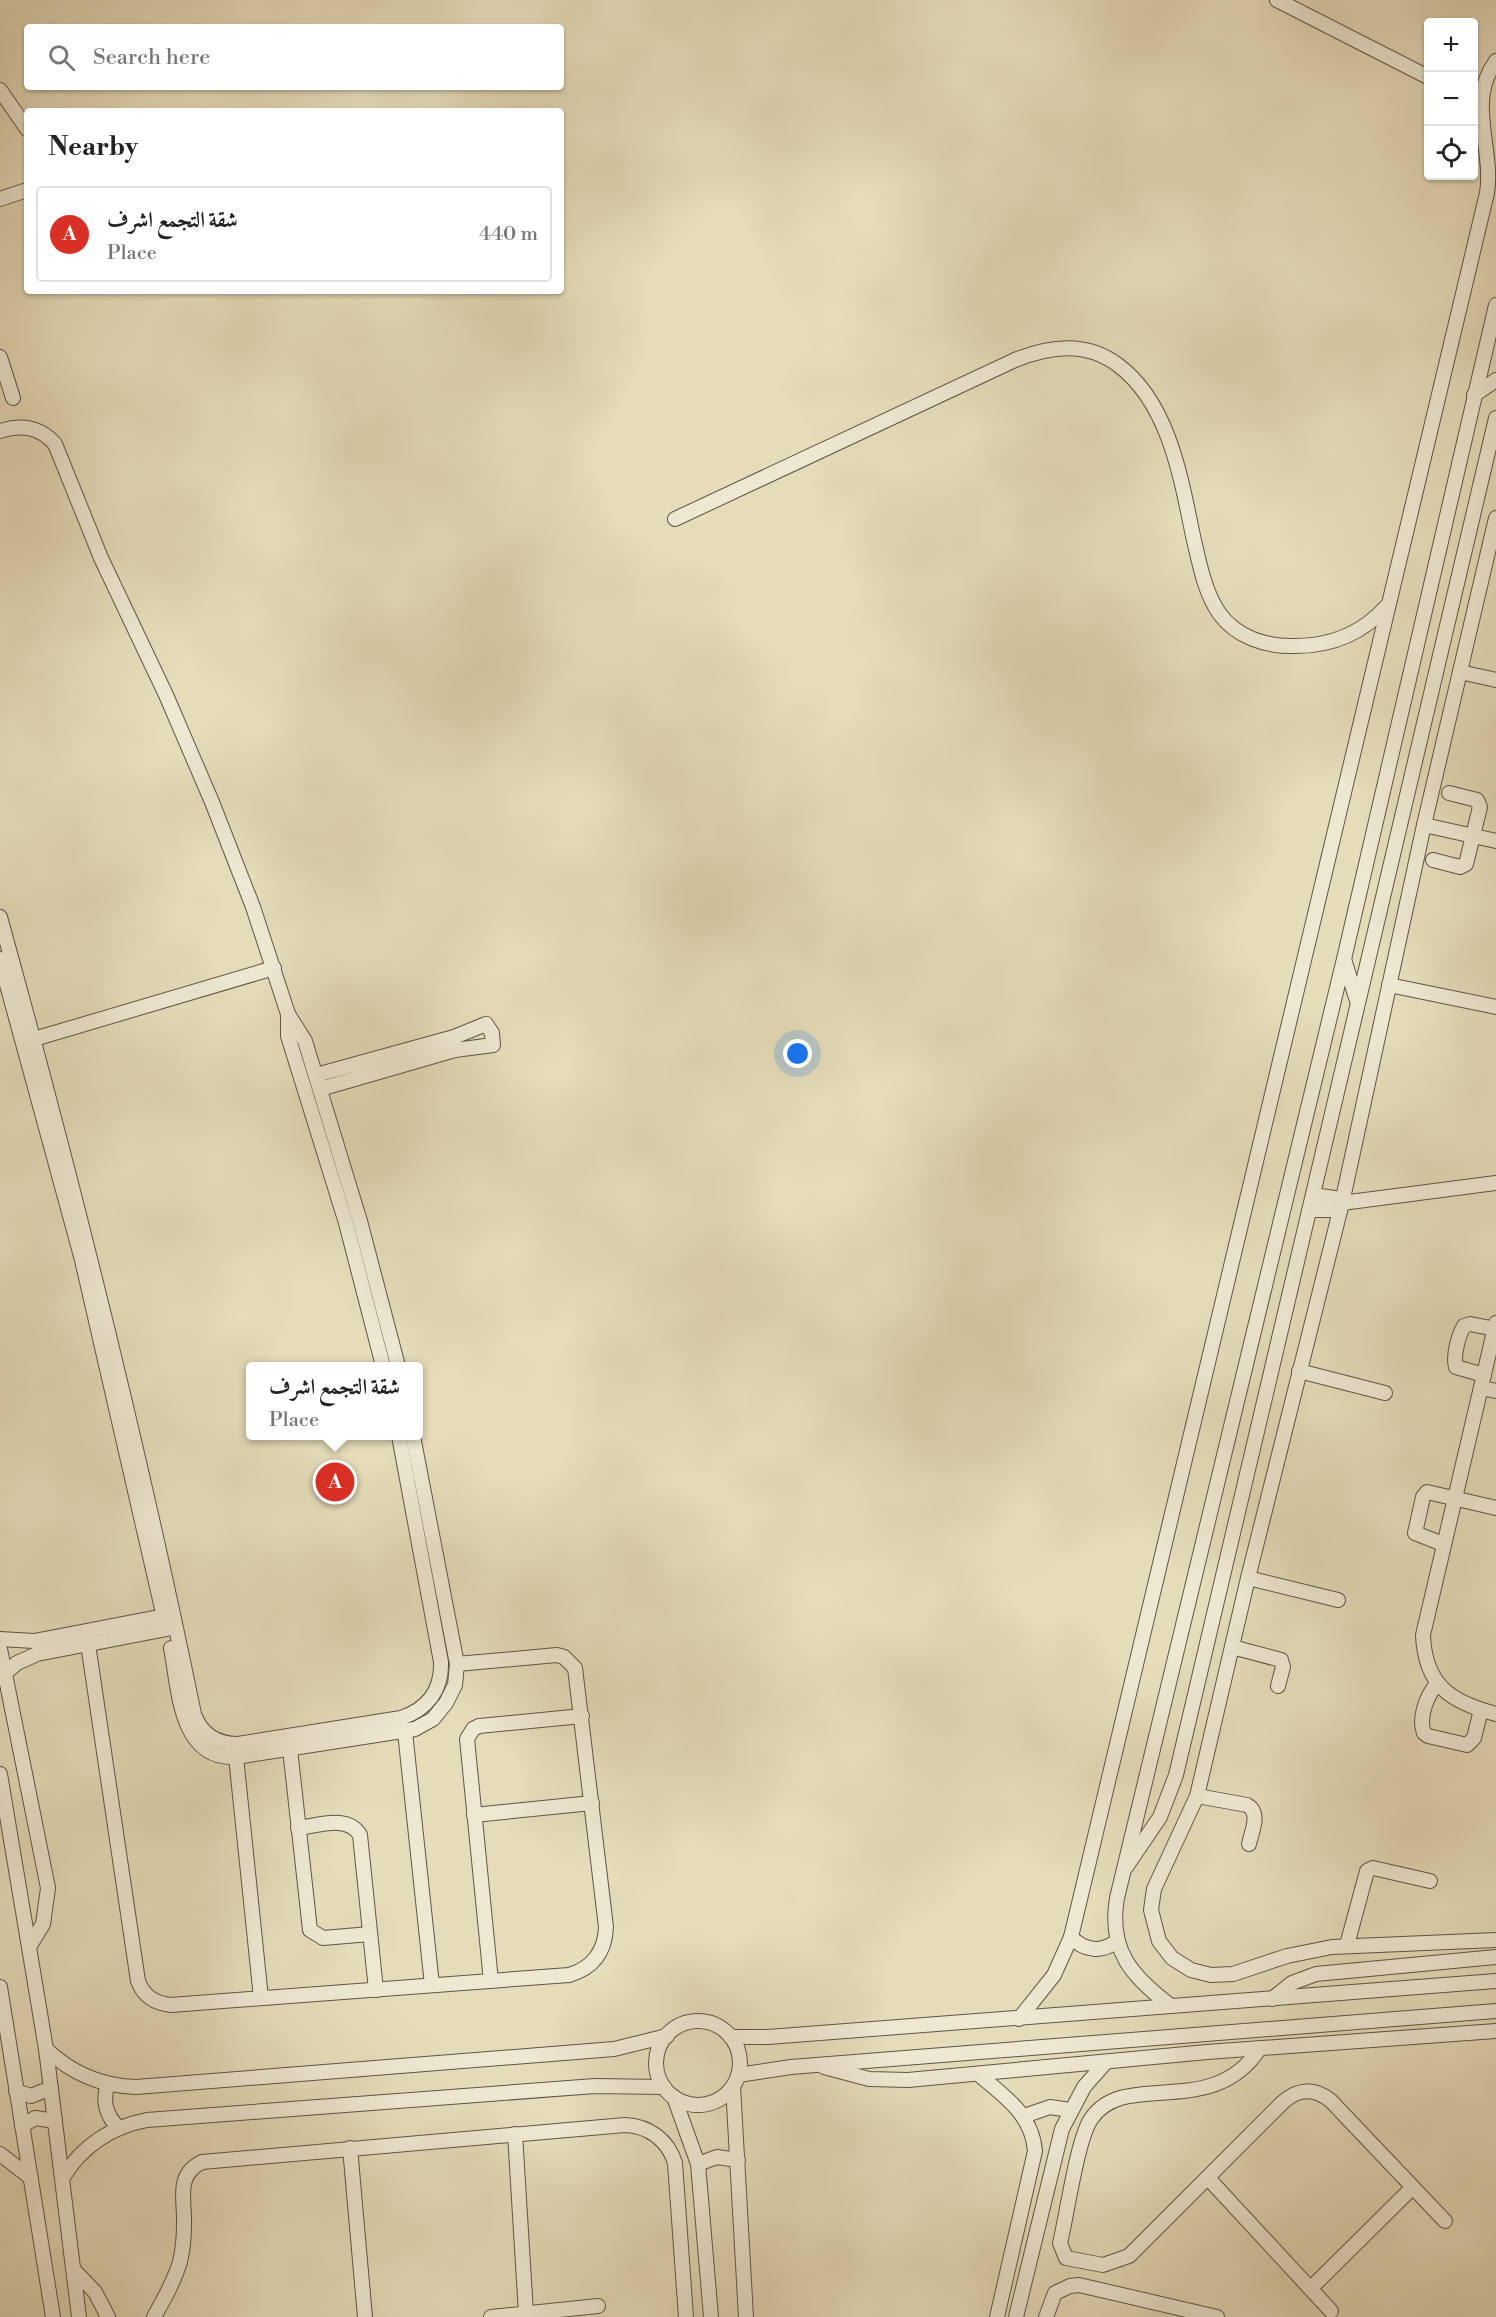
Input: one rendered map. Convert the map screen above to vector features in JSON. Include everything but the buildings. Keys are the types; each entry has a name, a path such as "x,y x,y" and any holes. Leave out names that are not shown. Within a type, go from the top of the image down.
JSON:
{"street":[{"path":"1277,0 1424,75"},
{"path":"1482,125 1481,97 1488,75 1496,61"},
{"path":"0,90 24,125"},
{"path":"1019,2019 1054,1975 1071,1936 1487,193 1492,151 1478,120"},
{"path":"0,199 24,191"},
{"path":"1171,2006 1137,1978 1125,1961 1117,1941 1115,1909 1344,959 1496,305"},
{"path":"675,519 1015,360 1045,350 1076,348 1095,352 1122,369 1136,382 1156,412 1178,472 1205,581 1218,611 1231,626 1247,637 1265,644 1289,647 1317,645 1361,629 1389,605"},
{"path":"0,357 13,398"},
{"path":"1474,395 1496,380"},
{"path":"1123,1871 1137,1854 1160,1817 1176,1775 1496,418"},
{"path":"0,431 17,427 32,428 45,434 59,451 101,558 204,780 273,968 288,1014 288,1036 334,1156"},
{"path":"1495,527 1424,825 1342,1203 1248,1578 1197,1796 1158,1879 1152,1899 1155,1931 1173,1958 1201,1974 1222,1976 1287,1956 1347,1945 1496,1940"},
{"path":"1460,672 1496,680"},
{"path":"1433,860 1464,866 1480,807 1479,802 1449,793"},
{"path":"1424,825 1496,841"},
{"path":"0,917 34,1039 55,1134 137,1444 185,1721 191,1735 207,1751 221,1756 236,1757 405,1732 424,1725 440,1712 451,1694 457,1664 439,1606 400,1440"},
{"path":"0,959 55,1134"},
{"path":"1344,959 1358,1003"},
{"path":"34,1039 273,968"},
{"path":"1389,985 1496,1006"},
{"path":"288,1014 302,1033 320,1089 334,1156 386,1358"},
{"path":"316,1075 454,1037 486,1024 492,1034 493,1044 455,1050 320,1089"},
{"path":"1310,1210 1334,1210 1342,1203 1496,1183"},
{"path":"1313,1195 1335,1198 1342,1203"},
{"path":"87,1259 169,1627 196,1721 210,1737 224,1743 238,1744 402,1718 417,1712 434,1694 441,1678 439,1606 414,1440"},
{"path":"1496,1391 1482,1381 1456,1366 1454,1360 1464,1326 1470,1324 1495,1326 1482,1381 1443,1544 1423,1635 1424,1656 1437,1684 1450,1696 1496,1714"},
{"path":"1299,1371 1384,1393"},
{"path":"1443,1544 1419,1537 1414,1528 1424,1494 1430,1491 1496,1508"},
{"path":"1248,1578 1338,1600"},
{"path":"5,1673 30,1656 65,1642 169,1627"},
{"path":"0,1640 88,1644 169,1627"},
{"path":"27,1642 30,1656"},
{"path":"88,1644 138,1982 141,1990 154,2001 171,2005 569,1975 586,1968 599,1954 606,1927 578,1675 571,1662 564,1657 550,1655 457,1664"},
{"path":"1232,1647 1281,1660 1283,1667 1278,1686"},
{"path":"0,1649 48,1888 46,1915 40,1932 29,1947"},
{"path":"1437,1684 1426,1702 1422,1724 1422,1729 1428,1736 1467,1745 1474,1738 1481,1710"},
{"path":"491,1981 466,1742 473,1730 483,1726 582,1716"},
{"path":"405,1732 432,1985"},
{"path":"290,1749 310,1930 323,1938 370,1934"},
{"path":"236,1757 261,1998"},
{"path":"0,1774 46,2049 79,2317"},
{"path":"1197,1796 1247,1805 1253,1809 1256,1816 1249,1844"},
{"path":"474,1815 592,1803"},
{"path":"298,1828 340,1823 350,1825 357,1831 361,1840 376,1990"},
{"path":"1347,1945 1366,1871 1373,1868 1430,1881"},
{"path":"1071,1936 1080,1944 1096,1949 1117,1941"},
{"path":"1272,1999 1292,1983 1316,1974 1496,1957"},
{"path":"731,2037 1019,2019 1496,1981"},
{"path":"0,1987 3,2034 16,2091 53,2317"},
{"path":"63,2177 75,2159 91,2144 119,2128 157,2119 595,2086 669,2092 687,2103 702,2104 716,2100 735,2081 773,2069 1496,2011"},
{"path":"46,2049 79,2073 108,2084 145,2087 601,2051 641,2044 667,2036 683,2024 696,2021 716,2025 731,2037 739,2055 735,2081 746,2317"},
{"path":"820,2065 850,2075 882,2080 978,2074 1208,2052 1496,2031"},
{"path":"1206,2034 1208,2052"},
{"path":"667,2036 660,2047 657,2061 658,2074 669,2092 698,2164 711,2317"},
{"path":"1260,2048 1240,2072 1213,2088 1122,2097 1097,2112 1083,2138 1060,2243 1062,2254 1070,2261 1103,2265 1123,2259 1292,2095 1313,2091 1331,2102 1445,2221"},
{"path":"1016,2317 1057,2143 1070,2110 1084,2087 1106,2062"},
{"path":"978,2074 1012,2102 1024,2116 1034,2142 1034,2160 998,2317"},
{"path":"108,2084 106,2108 111,2119 119,2128"},
{"path":"16,2091 31,2096 51,2088"},
{"path":"1024,2116 1043,2108 1057,2107 1070,2110"},
{"path":"22,2126 35,2118 55,2121"},
{"path":"154,2317 168,2293 179,2265 184,2223 182,2188 193,2168 208,2160 632,2125 654,2133 665,2143 673,2156 677,2170 686,2317"},
{"path":"515,2134 526,2313"},
{"path":"350,2148 365,2317"},
{"path":"0,2154 31,2178"},
{"path":"698,2164 717,2157 738,2160"},
{"path":"1208,2178 1312,2287 1331,2311"},
{"path":"1312,2287 1412,2188"},
{"path":"75,2270 95,2292 108,2317"},
{"path":"1046,2317 1055,2293 1070,2286 1079,2285 1217,2317"},
{"path":"491,2317 598,2306"}],"place":[{"name":"شقة التجمع اشرف","path":"335,1482"}]}
